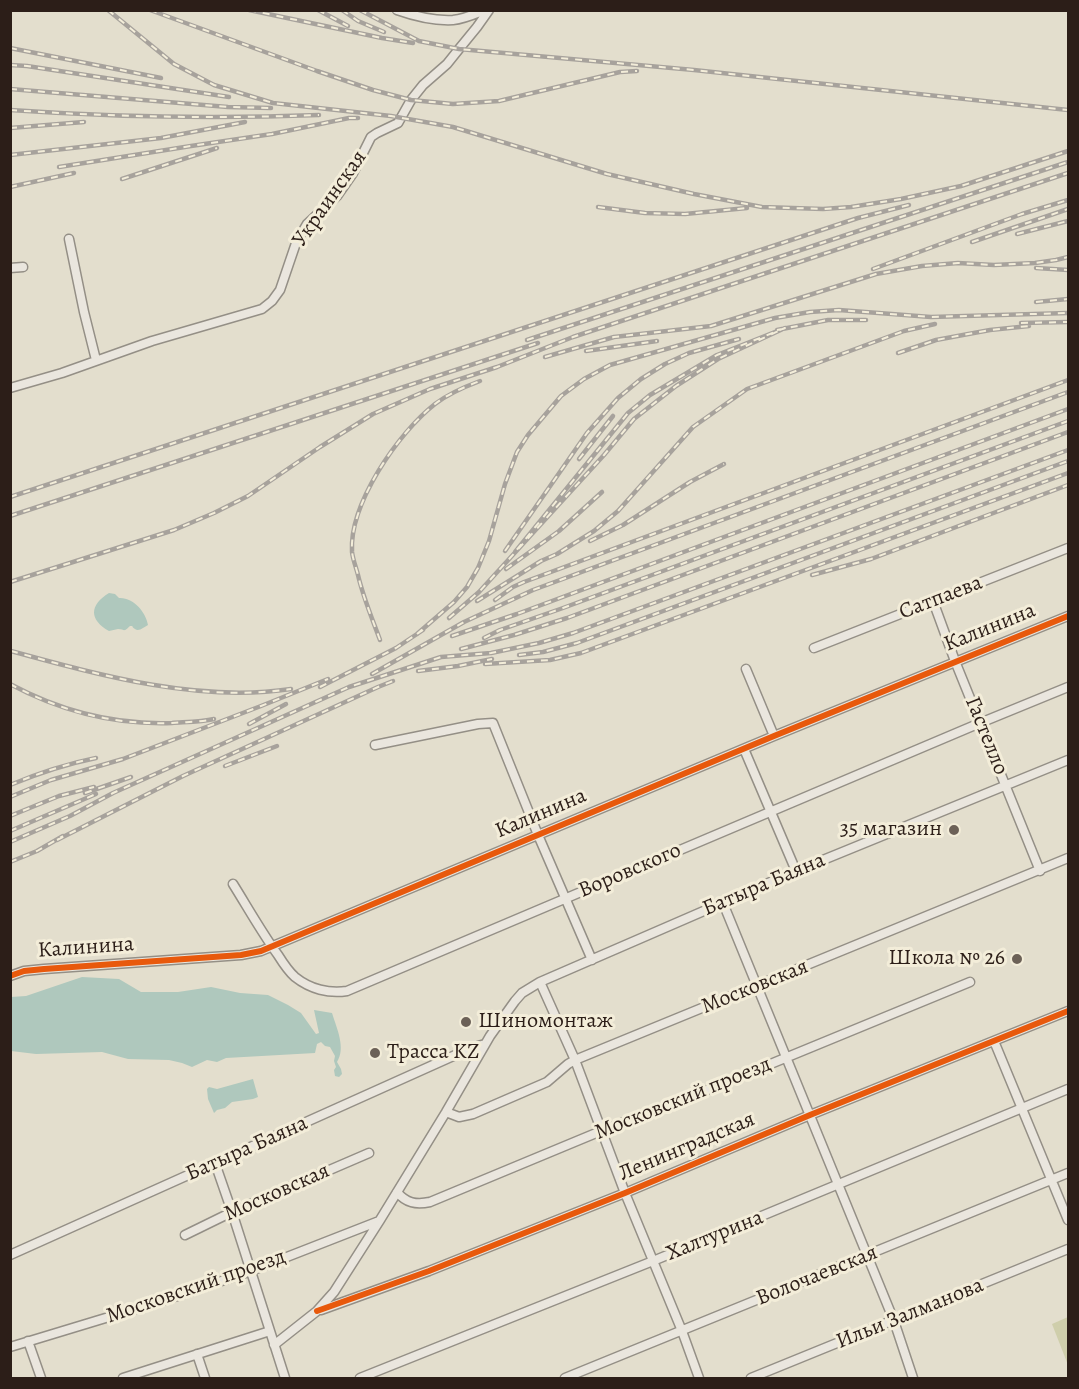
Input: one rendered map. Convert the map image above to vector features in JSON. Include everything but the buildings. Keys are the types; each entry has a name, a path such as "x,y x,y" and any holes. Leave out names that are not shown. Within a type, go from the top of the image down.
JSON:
{"street":[{"path":"396,10 413,16 454,20 487,10"},
{"name":"Украинская","path":"10,388 62,373 152,341 262,309 280,290 296,243 307,224 337,196 353,173 371,137 398,123 411,100 459,50 487,10"},
{"path":"69,239 96,360"},
{"path":"10,268 23,267"},
{"name":"Сатпаева","path":"814,648 1068,548"},
{"name":"Гастелло","path":"933,602 1040,871"},
{"name":"Калинина","path":"10,976 24,971 241,955 261,951 774,735 1068,616"},
{"path":"746,669 774,735"},
{"name":"Воровского","path":"234,885 290,972 311,987 339,993 1068,687"},
{"path":"375,744 493,723 592,960"},
{"path":"744,749 796,871"},
{"name":"Батыра Баяна","path":"274,1345 317,1311 334,1292 446,1112 485,1044 522,993 540,982 796,871 1068,760"},
{"name":"Московская","path":"446,1112 459,1117 472,1114 547,1082 575,1060 1068,858"},
{"path":"723,903 894,1321 913,1378"},
{"path":"540,982 575,1060 699,1378"},
{"name":"Московский проезд","path":"397,1192 416,1204 430,1202 970,982"},
{"name":"Ленинградская","path":"317,1311 429,1271 625,1193 810,1115 1068,1011"},
{"path":"994,1041 1068,1220"},
{"name":"Батыра Баяна","path":"10,1255 471,1048 485,1044"},
{"name":"Халтурина","path":"360,1378 653,1261 1068,1089"},
{"name":"Московская","path":"185,1235 232,1212 369,1153"},
{"path":"215,1163 285,1378"},
{"name":"Волочаевская","path":"565,1378 1068,1173"},
{"name":"Московский проезд","path":"10,1347 251,1271 380,1220"},
{"name":"Ильи Залманова","path":"751,1378 1068,1249"},
{"path":"124,1378 270,1331"},
{"path":"28,1341 41,1378"},
{"path":"197,1354 205,1378"}],"green space":[{"path":"1068,1317 1068,1365 1052,1324"}],"shaded area":[{"path":"109,593 134,603 142,610 148,625 138,630 132,626 125,630 109,631 102,627 95,617 95,607"},
{"path":"82,977 119,979 141,992 178,992 211,987 240,993 268,995 301,1013 316,1034 319,1033 314,1010 332,1013 340,1038 341,1051 337,1062 342,1074 339,1077 335,1076 335,1056 330,1047 321,1042 317,1044 315,1053 226,1058 217,1062 207,1060 192,1067 169,1060 128,1059 102,1052 36,1054 11,1051 11,997 26,996"},
{"path":"253,1079 258,1097 232,1102 214,1113 208,1099 207,1089 209,1087 217,1089"}],"railway":[{"path":"108,10 174,64 214,85 273,103 391,116 453,127 607,174 762,207 823,209 901,199 961,186 1068,151"},
{"path":"150,10 317,71 411,100 453,104 499,101 620,72 637,71"},
{"path":"249,10 413,43"},
{"path":"318,10 348,26"},
{"path":"342,10 358,21 384,32"},
{"path":"360,10 419,41 459,49 694,70 1068,110"},
{"path":"10,48 161,78"},
{"path":"10,65 229,97"},
{"path":"10,89 228,107 271,108"},
{"path":"10,110 164,117 319,115"},
{"path":"59,167 272,134 358,118"},
{"path":"10,128 84,122"},
{"path":"10,155 161,138 245,122"},
{"path":"122,179 217,148"},
{"path":"527,340 1068,162"},
{"path":"10,187 74,173"},
{"path":"10,582 174,530 214,513 248,496 373,414 430,389 497,367 573,337 1068,173"},
{"path":"873,269 1022,214 1068,200"},
{"path":"10,497 858,218 909,205"},
{"path":"598,207 645,213 685,214 747,208"},
{"path":"972,242 1068,209"},
{"path":"1017,234 1068,221"},
{"path":"545,357 614,337 711,326 876,274 922,266 958,263 994,265 1035,263 1068,257"},
{"path":"1036,268 1068,270"},
{"path":"1036,302 1068,299"},
{"path":"417,634 454,602 467,587 478,568 489,541 505,484 517,452 528,435 561,396 584,379 610,365 775,318 810,312 839,310 931,317 1068,313"},
{"path":"777,330 828,320 866,320"},
{"path":"1021,323 1068,322"},
{"path":"477,601 594,531 618,511 693,427 747,389 904,331 935,324"},
{"path":"898,353 936,340 990,330 1029,326"},
{"path":"449,618 479,592 604,455 634,419 676,386 718,359 785,328 717,355 650,395 628,413 515,552"},
{"path":"505,551 587,433 618,398 641,379 665,364 689,353 739,339"},
{"path":"586,351 657,341"},
{"path":"10,516 538,343"},
{"path":"495,600 524,582 1068,380"},
{"path":"380,640 352,555 353,533 358,513 378,471 406,433 440,400 480,381"},
{"path":"372,674 464,622 533,590 1068,392"},
{"path":"452,636 517,614 1068,409"},
{"path":"579,459 613,416"},
{"path":"484,638 500,630 1068,421"},
{"path":"461,649 567,618 1068,432"},
{"path":"10,842 349,687 441,657 491,653 573,633 1068,450"},
{"path":"519,655 543,652 577,643 1068,461"},
{"path":"590,541 623,525 690,482 724,464"},
{"path":"485,664 550,660 581,653 1068,473"},
{"path":"812,575 871,559 1068,485"},
{"path":"506,569 559,531 602,492"},
{"path":"320,687 396,648 423,630"},
{"path":"11,651 114,677 185,689 220,692 291,689"},
{"path":"418,671 492,659"},
{"path":"10,797 51,780 123,759 328,679"},
{"path":"57,840 183,776 393,681"},
{"path":"10,684 49,702 109,719 151,723 214,719"},
{"path":"249,724 286,704"},
{"path":"225,766 277,746"},
{"path":"10,785 53,769 96,758"},
{"path":"85,793 131,777"},
{"path":"10,816 59,796 94,787"},
{"path":"10,831 96,794"},
{"path":"10,862 37,851 63,836"}],"cycle path":[{"path":"10,976 24,971 44,969 241,955 261,951 774,736 1068,616"},
{"path":"317,1311 429,1271 625,1193 810,1115 1068,1011"}],"place":[{"name":"35 магазин","path":"954,830"},
{"name":"Школа № 26","path":"1017,959"},
{"name":"Шиномонтаж","path":"466,1022"},
{"name":"Трасса KZ","path":"375,1053"}]}
